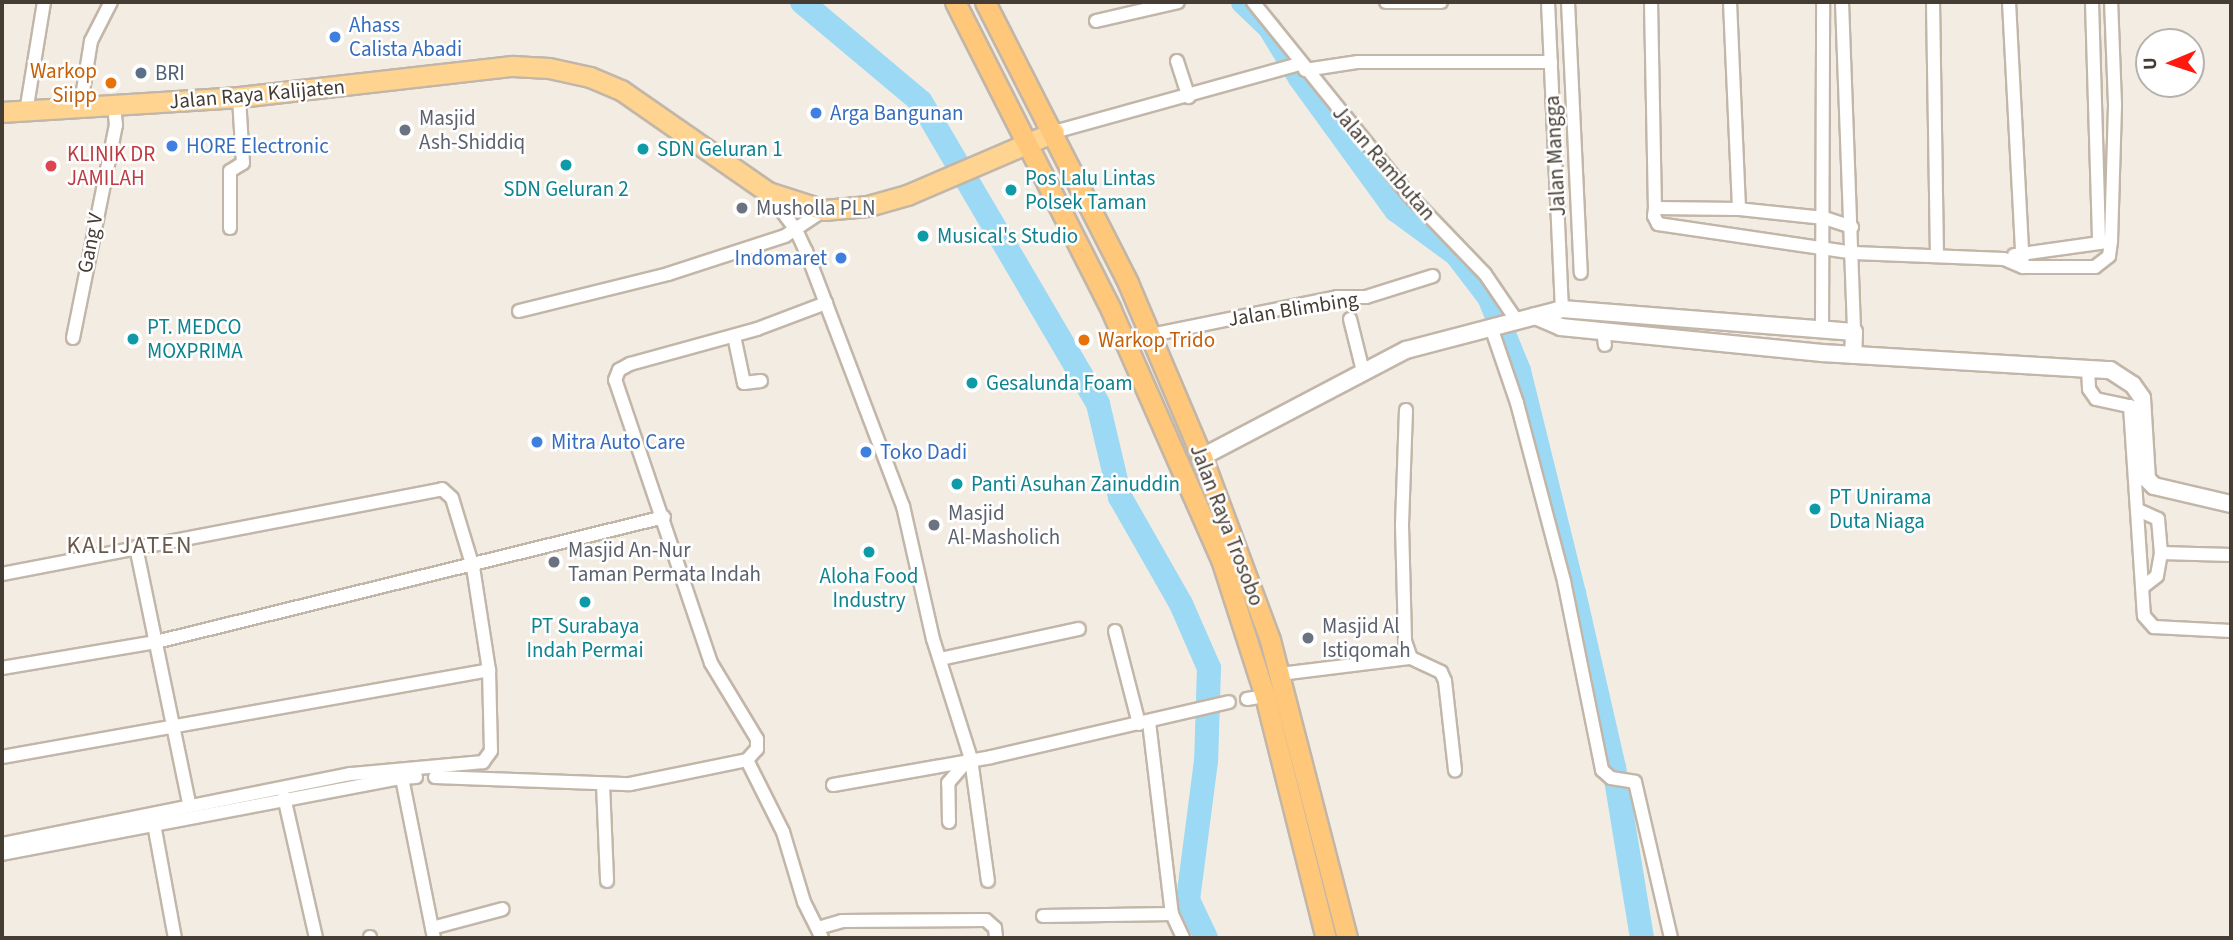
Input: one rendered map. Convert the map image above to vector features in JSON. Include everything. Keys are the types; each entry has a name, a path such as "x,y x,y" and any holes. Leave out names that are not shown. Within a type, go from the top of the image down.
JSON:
{"highway":[{"name":"Jalan Raya Trosobo","path":"955,2 1029,143 1186,473 1236,602 1256,697 1326,938"},
{"name":"Jalan Raya Trosobo","path":"985,2 1054,132 1151,335 1202,457 1280,674 1347,938"}],"main road":[{"name":"Jalan Raya Kalijaten","path":"2,112 239,97 512,66 574,72 621,90 768,192 824,210"},
{"path":"824,210 868,206 946,181 1054,132"}],"street":[{"path":"26,111 44,2"},
{"path":"80,109 91,41 111,2"},
{"path":"1096,21 1178,2"},
{"name":"Jalan Rambutan","path":"1253,2 1297,67 1408,194 1485,274 1502,325 1517,403 1564,581 1602,770 1611,778 1626,778 1635,782 1671,938"},
{"path":"1386,2 1441,2"},
{"name":"Jalan Mangga","path":"1548,2 1562,309"},
{"path":"1568,2 1581,273"},
{"path":"1651,2 1655,208 1658,224 1854,253 1937,255 2004,260 2024,267 2092,269 2109,256 2105,242 2092,2"},
{"path":"1730,2 1739,209"},
{"path":"1822,353 1825,247 1823,2"},
{"path":"1829,2 1839,2 1854,253 1853,355"},
{"path":"1933,2 1937,255"},
{"path":"2009,2 2024,267"},
{"path":"2105,242 2115,104 2111,2"},
{"path":"1177,61 1189,97"},
{"path":"1054,132 1297,67 1358,62 1551,61"},
{"path":"230,229 230,171 243,163 239,97"},
{"name":"Gang V","path":"73,338 116,125 114,107"},
{"path":"768,192 796,230 903,506 940,659 970,759 988,881"},
{"path":"1655,208 1739,209 1824,218 1852,227"},
{"path":"519,311 668,274 796,230 824,210"},
{"path":"2004,260 2022,252 2105,242"},
{"name":"Jalan Blimbing","path":"1151,335 1337,297 1366,297 1433,276"},
{"path":"2,853 284,797 402,778 640,783 747,761 757,749 757,739 711,663 664,517 617,389 616,375 630,364 734,336 826,303"},
{"path":"1202,457 1406,350 1562,309 1854,332"},
{"path":"1535,316 1561,327 1604,338 2110,370 2138,390 2145,416 2145,470 2154,486 2231,504"},
{"path":"1350,319 1363,371"},
{"path":"734,336 744,383 761,381"},
{"path":"2088,369 2089,389 2096,399 2130,406 2144,616 2154,627 2231,631"},
{"path":"1406,410 1402,525 1405,641 1411,658"},
{"path":"2,574 442,489 452,498 473,567 489,670 491,751 483,762 364,771 189,804 2,844"},
{"path":"2138,510 2158,519 2161,552 2157,576 2143,587"},
{"path":"2,668 156,642 473,567 664,517"},
{"path":"136,547 189,804"},
{"path":"2161,552 2231,555"},
{"path":"940,659 1079,629"},
{"path":"1115,631 1144,723 1171,908 1182,938"},
{"path":"1280,674 1411,658 1441,672 1446,681 1455,770"},
{"path":"2,757 173,724 489,670"},
{"path":"833,785 1144,723 1227,702"},
{"path":"949,822 948,783 970,759"},
{"path":"747,761 783,832 804,902 817,928 842,921 986,920 995,928 996,938"},
{"path":"402,778 433,933 502,909"},
{"path":"603,784 607,881"},
{"path":"284,797 316,938"},
{"path":"154,824 175,938"},
{"path":"1043,916 1171,908"}],"waterway":[{"path":"802,2 921,102 1098,404 1120,497 1181,604 1209,668 1206,761 1188,900 1206,938"},
{"path":"1243,2 1270,28 1300,78 1396,210 1456,254 1489,297 1519,371 1574,593 1614,767 1642,938"}],"place":[{"name":"Ahass Calista Abadi","path":"335,37"},
{"name":"BRI","path":"141,73"},
{"name":"Warkop Siipp","path":"111,83"},
{"name":"Arga Bangunan","path":"816,113"},
{"name":"Masjid Ash-Shiddiq","path":"405,130"},
{"name":"HORE Electronic","path":"172,146"},
{"name":"SDN Geluran 1","path":"643,149"},
{"name":"SDN Geluran 2","path":"566,165"},
{"name":"KLINIK DR JAMILAH","path":"51,166"},
{"name":"Pos Lalu Lintas Polsek Taman","path":"1011,190"},
{"name":"Musholla PLN","path":"742,208"},
{"name":"Musical's Studio","path":"923,236"},
{"name":"Indomaret","path":"841,258"},
{"name":"PT. MEDCO MOXPRIMA","path":"133,339"},
{"name":"Warkop Trido","path":"1084,340"},
{"name":"Gesalunda Foam","path":"972,383"},
{"name":"Mitra Auto Care","path":"537,442"},
{"name":"Toko Dadi","path":"866,452"},
{"name":"Panti Asuhan Zainuddin","path":"957,484"},
{"name":"PT Unirama Duta Niaga","path":"1815,509"},
{"name":"Masjid Al-Masholich","path":"934,525"},
{"name":"Aloha Food Industry","path":"869,552"},
{"name":"Masjid An-Nur Taman Permata Indah","path":"554,562"},
{"name":"PT Surabaya Indah Permai","path":"585,602"},
{"name":"Masjid Al Istiqomah","path":"1308,638"}],"district":[{"name":"KALIJATEN","path":"130,546"}]}
